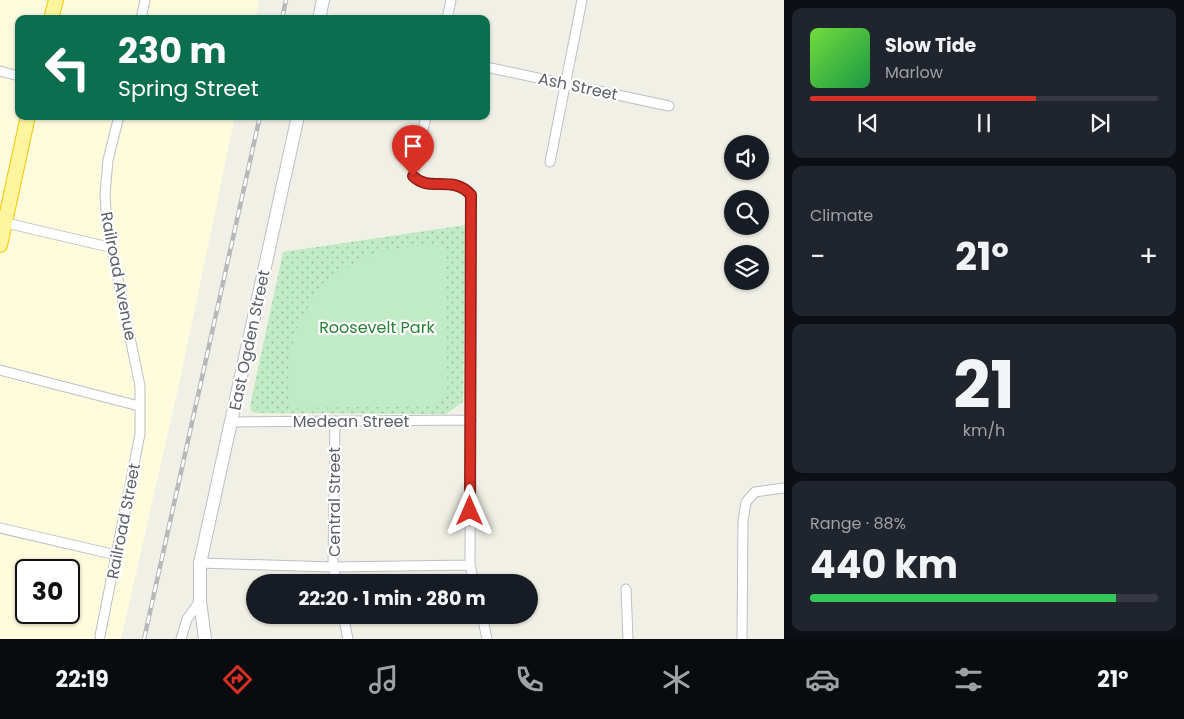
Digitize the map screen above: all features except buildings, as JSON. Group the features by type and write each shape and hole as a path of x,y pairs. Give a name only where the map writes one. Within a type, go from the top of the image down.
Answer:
{"highway":[{"path":"52,15 56,0"},
{"path":"0,245 3,222 27,120"}],"main road":[{"path":"320,15 323,0"},
{"name":"East Ogden Street","path":"205,639 200,601 200,563 297,120"}],"street":[{"path":"142,15 145,0"},
{"path":"448,15 451,0"},
{"path":"550,162 582,0"},
{"name":"Ash Street","path":"490,68 669,106"},
{"path":"0,71 15,75"},
{"name":"Railroad Avenue","path":"119,120 108,160 105,194 107,226 140,386 139,406"},
{"path":"425,120 413,176 424,183 459,185 471,195 470,565 472,574"},
{"path":"3,222 113,248"},
{"path":"0,370 139,406"},
{"name":"Railroad Street","path":"100,636 140,434 139,406"},
{"name":"Medean Street","path":"231,422 471,420"},
{"name":"Central Street","path":"334,574 335,421"},
{"path":"742,639 743,521 746,502 755,492 784,488"},
{"path":"0,528 116,555"},
{"path":"200,563 333,567 470,565"},
{"path":"626,589 628,639"},
{"path":"180,639 187,619 200,601"},
{"path":"345,624 348,639"},
{"path":"484,624 487,639"}],"shaded area":[{"path":"0,0 259,0 256,15 15,15 15,120 234,120 180,380 121,639 0,639"}],"green space":[{"name":"Roosevelt Park","path":"466,225 463,402 446,414 256,413 251,411 250,406 283,252"},
{"name":"Roosevelt Park","path":"406,247 446,247 447,394 435,406 289,408 289,365 296,332 305,313 329,282 344,269 380,252"}],"railway":[{"path":"283,15 286,0"},
{"path":"144,639 259,120"}],"route":[{"path":"413,176 417,181 424,183 459,185 465,188 471,195 469,301 470,511"}]}
